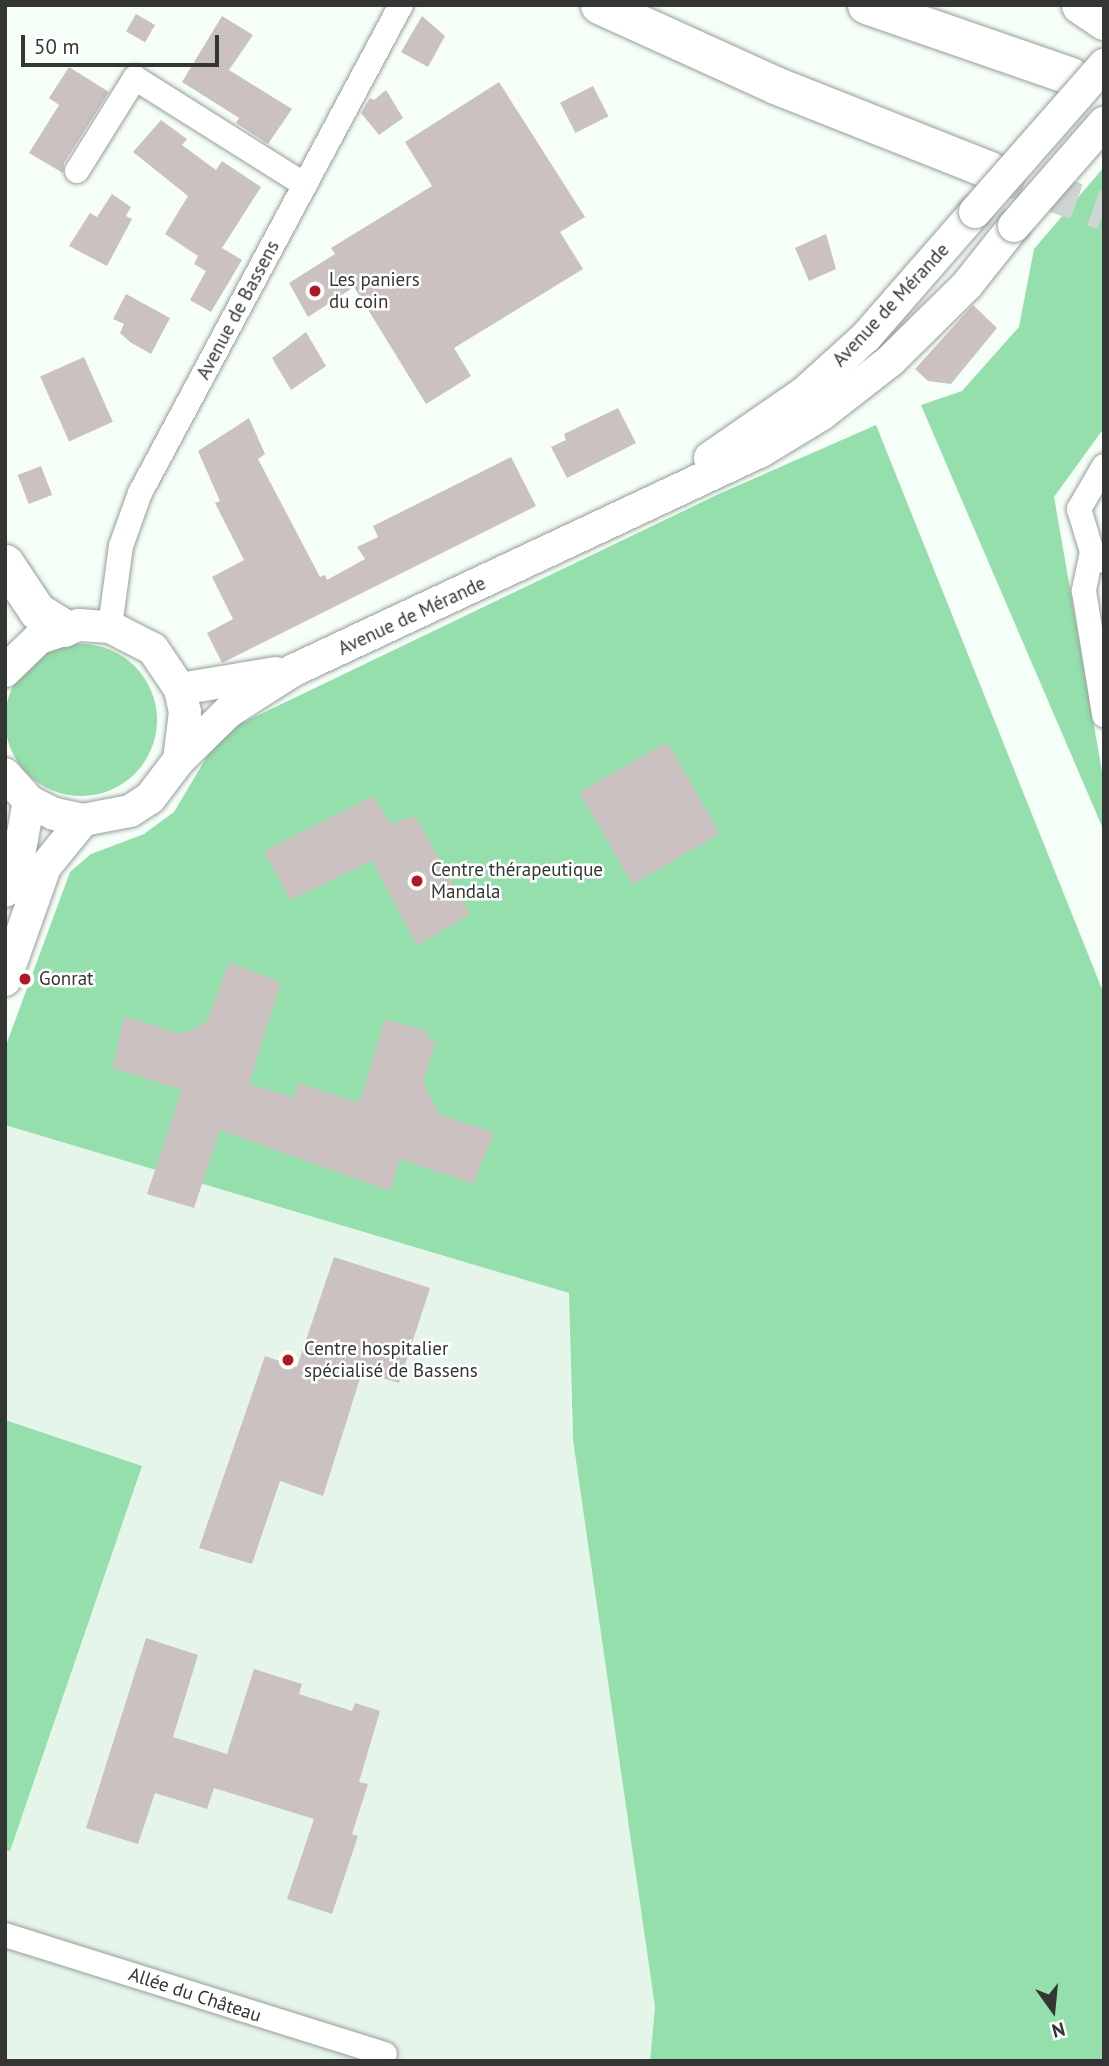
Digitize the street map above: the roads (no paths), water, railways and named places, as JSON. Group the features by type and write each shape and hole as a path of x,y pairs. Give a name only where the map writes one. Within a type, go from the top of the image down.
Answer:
{"highway":[{"path":"599,5 886,130 990,170"},
{"path":"866,5 936,31 1087,71"},
{"path":"1080,5 1104,21"},
{"path":"5,563 37,611 64,628"}],"main road":[{"name":"Avenue de Mérande","path":"643,505 804,393 866,337 975,212 1087,71"},
{"name":"Avenue de Mérande","path":"83,820 107,819 150,798 179,760 228,712 294,670 761,451 822,414 891,360 958,295 1104,123"},
{"path":"5,671 39,638 64,628 110,627 153,649 180,688 185,736 179,760"},
{"name":"Avenue de Mérande","path":"180,688 294,670"},
{"path":"5,774 29,801 54,814 83,820 46,867 5,980"},
{"path":"5,891 19,855 29,801"}],"street":[{"name":"Avenue de Bassens","path":"110,627 121,546 140,493 401,5"},
{"path":"77,171 135,78 305,185"},
{"path":"1104,466 1079,509 1098,556 1084,591 1104,715"},
{"name":"Allée du Château","path":"5,1934 385,2054"}],"tunnel":[{"path":"990,170 1104,211"}],"place":[{"name":"Les paniers du coin","path":"315,291"},
{"name":"Centre thérapeutique Mandala","path":"417,881"},
{"name":"Gonrat","path":"25,979"},
{"name":"Centre hospitalier spécialisé de Bassens","path":"288,1360"}]}
